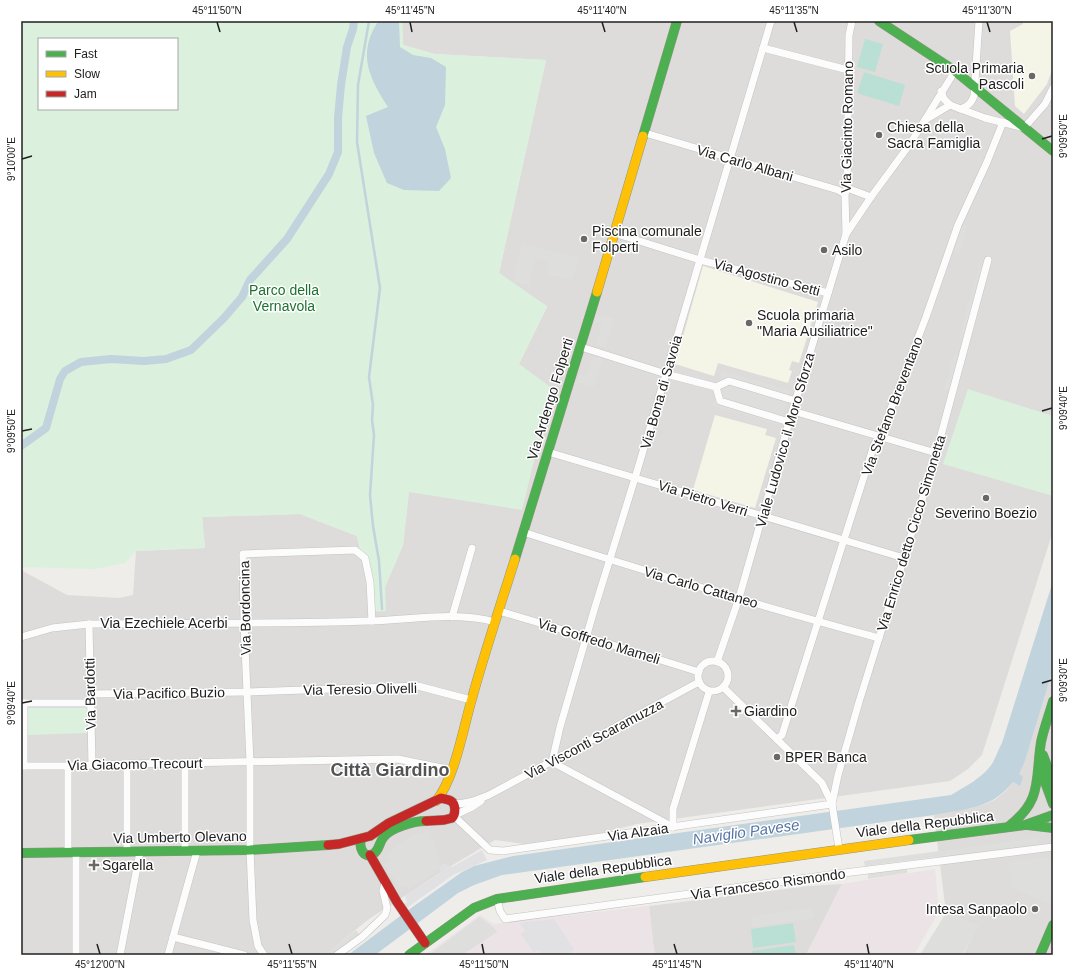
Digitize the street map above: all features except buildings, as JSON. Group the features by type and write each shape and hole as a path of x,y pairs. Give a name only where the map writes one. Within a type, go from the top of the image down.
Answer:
{"street":[{"name":"Via Ardengo Folperti","path":"436,801 443,793 452,770 471,700 581,347 677,21"},
{"name":"Via Bona di Savoia","path":"552,762 560,727 771,21"},
{"name":"Via Giacinto Romano","path":"846,234 848,70 849,35 852,21"},
{"path":"879,21 955,71 1053,151"},
{"path":"960,109 969,106 972,103 976,88 978,21"},
{"path":"763,48 848,70"},
{"name":"Viale Ludovico il Moro Sforza","path":"717,662 739,598 846,234 910,144 941,91 955,71"},
{"path":"1024,128 1044,104 1053,88"},
{"path":"941,91 944,99 950,105 986,118 1024,128"},
{"name":"Viale Ludovico il Moro Sforza","path":"923,121 950,105"},
{"name":"Via Stefano Breventano","path":"777,739 782,735 874,445 880,437 926,317 958,226 987,162 1003,122"},
{"name":"Via Carlo Albani","path":"645,133 838,190 871,197"},
{"name":"Via Agostino Setti","path":"614,233 700,260 828,294"},
{"name":"Via Enrico detto Cicco Simonetta","path":"833,807 840,768 936,453 988,260"},
{"path":"581,347 716,388 729,381 796,401"},
{"path":"716,388 720,401 790,422"},
{"path":"793,411 936,453"},
{"name":"Via Pietro Verri","path":"548,452 904,558"},
{"name":"Via Carlo Cattaneo","path":"523,532 610,560 817,622 879,638"},
{"path":"452,617 472,548"},
{"name":"Via Bordoncina","path":"264,955 258,946 253,920 250,850 250,762 244,623 243,554 355,550 365,558 370,582 372,621"},
{"name":"Via Goffredo Mameli","path":"499,611 699,672"},
{"name":"Via Ezechiele Acerbi","path":"21,637 52,628 89,624 372,621 452,617 496,622"},
{"name":"Via Bardotti","path":"89,624 92,765"},
{"path":"717,662 723,666 727,675 727,680 720,689 709,692 699,682 699,672 703,665 717,662"},
{"name":"Via Visconti Scaramuzza","path":"452,802 463,804 489,795 699,682"},
{"name":"Via Teresio Olivelli","path":"247,692 418,686 471,700"},
{"path":"723,687 822,783 833,807 839,849"},
{"name":"Via Pacifico Buzio","path":"90,694 247,692"},
{"path":"552,762 673,827 673,809 709,692"},
{"path":"1008,827 1028,809 1035,795 1040,767 1041,745 1053,701"},
{"path":"22,766 22,703 90,703"},
{"path":"1041,745 1045,763 1053,782"},
{"name":"Via Giacomo Trecourt","path":"22,766 398,759 452,770"},
{"path":"185,851 186,763"},
{"path":"127,764 127,852"},
{"path":"68,766 76,955"},
{"path":"1040,767 1053,804"},
{"path":"370,855 376,852 384,836 403,826 423,821 449,820 455,815 447,784"},
{"name":"Via Visconti Scaramuzza","path":"455,815 472,807 489,795"},
{"path":"436,801 441,798 452,802"},
{"name":"Via Umberto Olevano","path":"21,853 250,850 360,844 389,823 436,801"},
{"name":"Via Alzaia","path":"455,815 490,850 503,851 673,827 833,807"},
{"path":"1025,825 1053,815"},
{"path":"1025,825 1053,828"},
{"name":"Viale della Repubblica","path":"409,955 474,908 497,899 839,849 1025,825"},
{"path":"360,844 365,854 370,855 385,882 425,943"},
{"name":"Via Francesco Rismondo","path":"497,899 500,911 505,920 844,873 1053,847"},
{"path":"168,955 197,851"},
{"path":"120,955 140,852"},
{"path":"337,955 362,937 385,915 388,908 383,891 385,882"},
{"path":"1040,955 1053,925"},
{"path":"173,937 244,955"}],"shaded area":[{"path":"402,21 1053,21 1053,531 982,755 968,769 950,781 637,824 598,834 531,845 495,840 451,866 369,919 324,955 21,955 21,570 67,595 119,598 133,595 136,551 205,548 202,517 300,514 357,536 366,576 385,611 385,587 403,545 409,491 519,364 547,307 499,273 546,60 435,54 403,45"},
{"name":"Scuola Primaria Pascoli","path":"1023,21 1053,21 1053,67 1047,84 1024,114 1015,106 1010,31 1023,24"},
{"path":"963,225 968,226 960,254 954,252"},
{"path":"522,244 578,258 573,280 547,274 550,262 536,258 529,285 513,281"},
{"path":"979,265 984,267 965,340 959,339"},
{"name":"Scuola primaria \"Maria Ausiliatrice\"","path":"703,266 818,302 799,363 792,361 789,370 792,371 788,383 718,363 714,376 675,364"},
{"path":"597,314 614,319 605,347 596,344 602,324 594,322"},
{"path":"954,354 959,356 949,390 944,389"},
{"path":"593,357 603,359 594,387 577,382 580,374 587,376"},
{"path":"722,371 790,390 780,425 713,406"},
{"path":"715,415 767,429 765,435 776,438 755,508 693,490"},
{"path":"1053,669 1053,955 963,955 978,926 946,913 934,815 986,804 996,799 1006,791 1013,782 1020,786 1018,774 1025,761"},
{"path":"430,831 440,861 439,869 409,890 406,885 400,889 384,864 389,861 385,856 413,834"},
{"path":"1038,838 1039,844 865,866 864,861"},
{"path":"482,850 487,860 453,875 401,912 398,908 407,902 405,896 441,873 439,869 443,863 452,867"},
{"path":"1048,857 1053,859 1053,894 1049,904 1010,887 1011,877 1008,862"},
{"path":"907,868 907,873 868,879 868,873"},
{"path":"935,869 939,911 914,955 806,955 842,884"},
{"path":"842,884 806,955 656,955 654,950 649,906 810,886"},
{"path":"649,906 656,955 425,955 480,915 494,924"},
{"path":"812,908 814,918 752,927 751,916"},
{"path":"946,913 979,926 962,955 920,955"},
{"path":"479,917 492,926 497,932 462,955 429,955"},
{"path":"554,919 574,950 567,955 543,955 539,950 534,953 521,934 526,931 520,923"},
{"path":"356,930 360,935 334,955 323,955"}],"green space":[{"name":"Parco della Vernavola","path":"21,21 402,21 403,45 434,54 546,60 499,273 547,306 519,364 552,388 522,510 409,492 403,545 385,587 386,611 370,612 366,576 357,536 300,514 202,517 205,548 136,551 125,563 95,569 21,567"},
{"path":"865,39 883,44 875,72 857,67"},
{"path":"864,72 905,85 899,106 857,93"},
{"path":"968,389 1053,416 1053,496 943,464"},
{"path":"27,708 87,708 87,733 28,735"},
{"path":"793,923 796,942 753,948 751,929"},
{"path":"794,945 796,955 752,955 752,951"}],"water":[{"path":"399,21 400,47 413,55 431,58 446,67 445,105 436,127 445,149 451,178 439,191 404,190 387,183 374,153 366,116 388,107 371,77 367,56 368,46 371,35 377,23"},
{"name":"Naviglio Pavese","path":"1053,581 1053,669 1025,761 1019,774 1023,777 1020,786 1013,782 1005,791 987,803 967,809 934,815 502,875 474,885 458,893 375,955 348,955 462,872 474,866 513,856 951,795 979,778 995,759 1002,743"}],"waterway":[{"path":"21,446 46,428 60,379 65,371 81,362 111,359 144,361 166,359 191,350 224,318 242,297 250,280 287,239 329,174 338,152 338,118 341,85 347,47 354,21"},
{"path":"369,21 358,85 357,142 380,288 369,377 373,405 372,420 374,435 370,495 373,526 379,561 382,609"}],"traffic: fast":[{"path":"643,136 677,21"},
{"path":"879,21 955,71 1053,151"},
{"path":"515,559 597,292"},
{"path":"1008,827 1027,808 1032,799 1037,779 1041,742 1053,701"},
{"path":"1043,755 1053,782"},
{"path":"1041,771 1053,804"},
{"path":"909,840 1025,825 1053,815"},
{"path":"361,839 362,851 364,854 370,855 377,851 386,834 396,828 415,822 426,821"},
{"path":"1027,825 1053,828"},
{"path":"21,853 250,850 328,845"},
{"path":"409,955 474,908 497,899 645,877"},
{"path":"1040,955 1053,925"}],"traffic: slow":[{"path":"597,292 643,136"},
{"path":"436,801 448,781 453,768 481,666 515,559"},
{"path":"645,877 909,840"}],"traffic: jam":[{"path":"328,845 339,844 370,836 389,823 441,798 453,802 455,809 452,818 426,821"},
{"path":"370,855 397,902 425,943"}],"place":[{"name":"Scuola Primaria Pascoli","path":"1032,76"},
{"name":"Chiesa della Sacra Famiglia","path":"879,135"},
{"name":"Piscina comunale Folperti","path":"584,239"},
{"name":"Asilo","path":"824,250"},
{"name":"Scuola primaria \"Maria Ausiliatrice\"","path":"749,323"},
{"name":"Severino Boezio","path":"986,498"},
{"name":"Giardino","path":"736,711"},
{"name":"BPER Banca","path":"777,757"},
{"name":"Sgarella","path":"94,865"},
{"name":"Intesa Sanpaolo","path":"1035,909"}],"district":[{"name":"Città Giardino","path":"390,770"}]}
